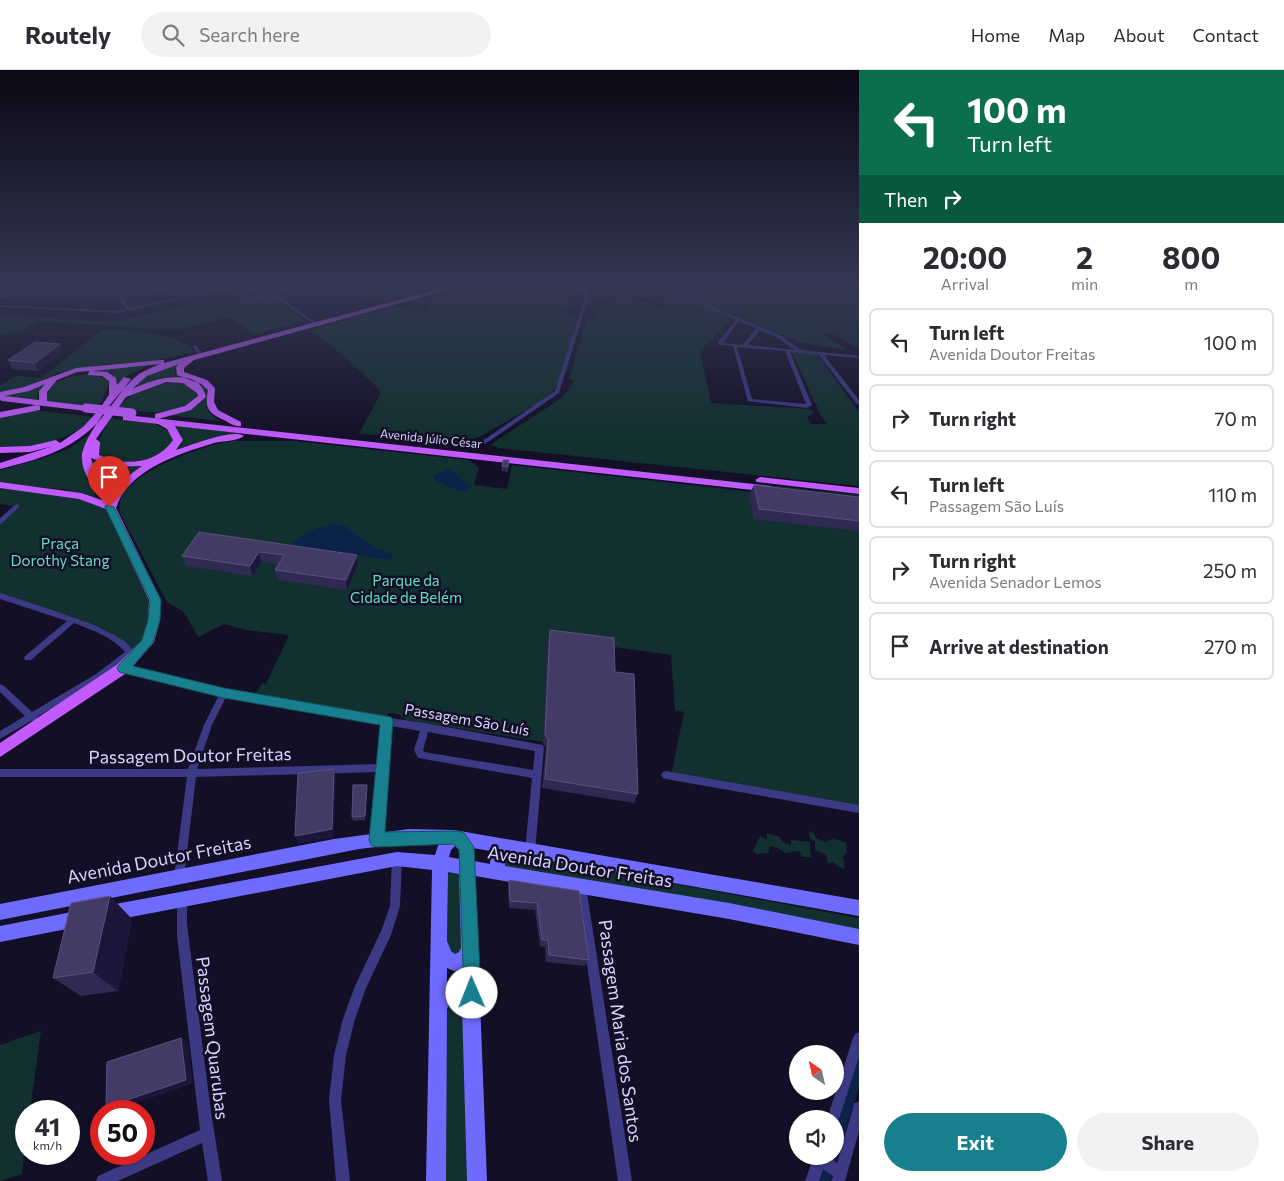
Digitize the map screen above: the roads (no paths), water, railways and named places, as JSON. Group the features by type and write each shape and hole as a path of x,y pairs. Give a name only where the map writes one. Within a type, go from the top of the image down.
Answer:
{"main road":[{"path":"0,751 36,721 123,668 148,642 154,620 155,600 110,508 90,472 86,458 91,440 118,397 122,384 138,372 171,360 260,336"},
{"path":"0,466 47,454 73,441 144,374 197,352 261,336"},
{"path":"197,352 182,365 179,369 180,373 208,384 212,390 210,402 214,412 238,424"},
{"path":"0,394 26,389 76,370 171,360"},
{"path":"0,415 40,405 43,391 51,383 66,376 81,373 100,373 110,377 115,384 118,397"},
{"path":"118,397 144,386 164,381 192,383 202,392 202,397 194,405 159,419"},
{"name":"Avenida Júlio César","path":"0,398 40,405 306,438 859,499"},
{"name":"Avenida Júlio César","path":"0,404 40,405"},
{"path":"102,424 95,441 94,456 106,463 122,466 145,463 172,450 178,437 171,427 159,419"},
{"name":"Avenida Júlio César","path":"159,419 238,424 859,491"},
{"path":"0,450 14,451 40,447 66,440 86,430"},
{"path":"110,508 115,495 134,476 204,443 233,436 306,438"},
{"path":"0,485 81,496 110,508"},
{"path":"436,1181 438,1009 441,944 440,863 446,846 457,837 466,847 471,945 477,1181"},
{"name":"Avenida Doutor Freitas","path":"0,912 377,840 457,837 859,908"},
{"path":"497,845 498,873"},
{"name":"Avenida Doutor Freitas","path":"0,934 397,859 440,863 722,910 859,937"},
{"path":"441,944 446,957 454,963 465,958 471,945"},
{"path":"438,1009 445,994 456,987 461,988 466,994 473,1009"}],"street":[{"path":"464,448 475,447 489,439 556,392 574,336"},
{"path":"725,336 720,342 735,347 859,357"},
{"path":"744,347 753,336"},
{"path":"778,336 801,352"},
{"path":"735,347 750,400 754,402 804,406 809,404 787,351"},
{"path":"820,353 859,403"},
{"path":"0,522 16,506"},
{"path":"0,596 100,629 126,646 130,652 36,721 0,735"},
{"path":"28,658 73,620"},
{"name":"Passagem São Luís","path":"123,668 224,693 540,748 538,775"},
{"path":"0,687 36,721"},
{"path":"179,877 192,773 208,725 224,693"},
{"path":"377,840 386,720"},
{"path":"425,727 418,750 421,755 538,775 530,851"},
{"name":"Passagem Doutor Freitas","path":"0,773 192,773 381,768"},
{"path":"666,775 859,809"},
{"path":"342,1181 335,1100 340,1055 358,994 387,931 395,906 397,859"},
{"name":"Passagem Maria dos Santos","path":"581,887 624,1181"},
{"name":"Passagem Quarubas","path":"182,899 182,941 190,992 206,1134 215,1181"},
{"path":"836,1110 859,1038"},
{"path":"838,1177 859,1108"},
{"path":"103,1181 206,1134"},
{"path":"812,1181 818,1165"},
{"path":"828,1165 838,1177"}],"water":[{"path":"447,468 471,486 463,492 434,479 434,476"},
{"path":"335,524 345,526 375,548 393,554 391,560 287,546 315,529"},
{"path":"859,1048 859,1086 844,1135 844,1110 840,1110"},
{"path":"824,1165 835,1165 830,1181 819,1181"}],"park label":[{"name":"Praça Dorothy Stang","path":"60,552"},
{"name":"Parque da Cidade de Belém","path":"406,590"}]}
